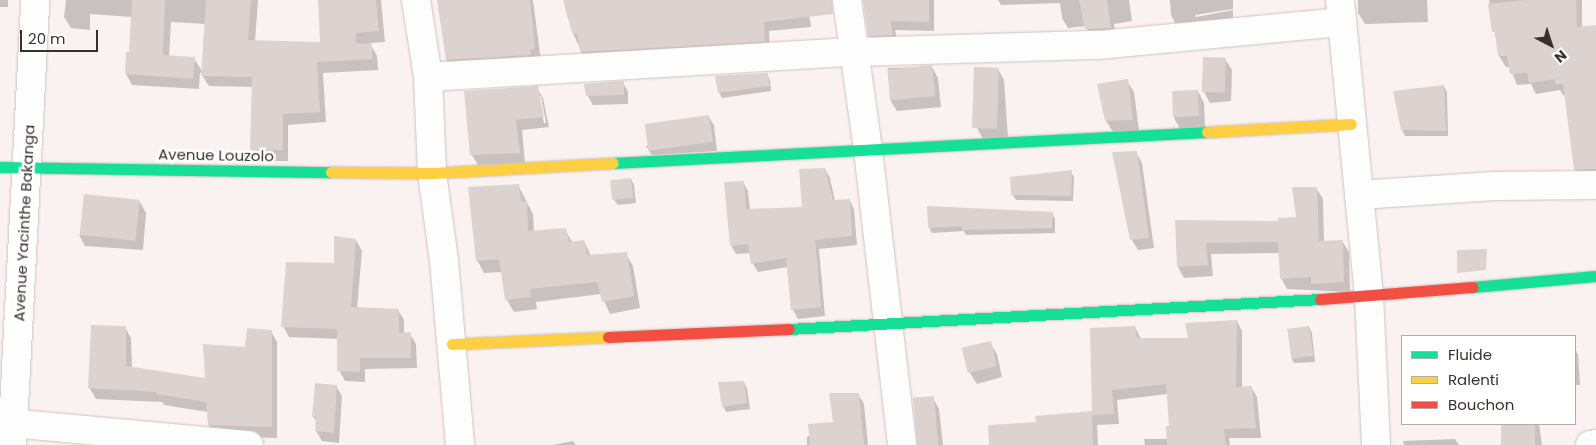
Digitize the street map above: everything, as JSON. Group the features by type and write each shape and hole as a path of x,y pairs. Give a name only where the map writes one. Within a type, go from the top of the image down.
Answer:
{"street":[{"name":"Avenue Yacinthe Bakanga","path":"8,430 13,167 35,0"},
{"path":"416,0 428,77 432,173 444,261 460,445"},
{"path":"847,0 868,150 902,445"},
{"path":"428,77 855,52 1098,45 1341,11 1369,296 1376,445"},
{"name":"Avenue Louzolo","path":"13,167 432,173 1351,124"},
{"path":"1358,195 1495,186 1596,185"},
{"path":"452,344 887,325 1369,296 1596,276"},
{"path":"8,430 249,445"},
{"path":"1590,445 1596,444"}],"building":[{"path":"132,0 165,0 163,55 195,57 193,79 125,74 126,52 129,52"},
{"path":"206,0 251,0 248,40 320,42 318,0 376,0 379,31 356,33 356,43 372,44 372,59 317,62 320,112 283,114 283,150 250,150 252,77 201,76"},
{"path":"437,0 530,0 535,49 530,49 531,55 446,60"},
{"path":"563,0 832,0 833,14 764,22 765,42 580,52 577,33 572,33"},
{"path":"863,0 929,0 929,22 891,21 893,35 868,36"},
{"path":"1079,0 1107,0 1111,28 1085,29"},
{"path":"1527,0 1576,0 1577,27 1596,25 1596,169 1574,170 1563,84 1555,84 1555,79 1529,83 1527,73 1510,74 1507,56 1498,56 1495,32 1492,32 1488,4"},
{"path":"1203,57 1226,58 1225,93 1202,92"},
{"path":"932,65 935,96 890,101 887,70"},
{"path":"974,67 999,68 997,129 972,128"},
{"path":"768,73 769,86 718,93 715,76"},
{"path":"1128,79 1133,120 1105,121 1097,84"},
{"path":"624,81 624,95 586,96 584,84"},
{"path":"1444,85 1446,131 1401,130 1393,91"},
{"path":"538,86 544,117 516,120 520,153 470,155 464,91"},
{"path":"1198,90 1199,116 1173,117 1172,91"},
{"path":"709,115 713,142 648,151 645,124"},
{"path":"1137,151 1149,238 1130,240 1112,152"},
{"path":"825,168 833,200 850,199 852,236 815,240 821,307 791,310 786,258 751,264 748,244 730,246 724,182 744,181 746,209 802,207 799,169"},
{"path":"1072,170 1071,196 1011,195 1010,177"},
{"path":"631,178 633,198 612,200 610,180"},
{"path":"519,184 521,201 527,201 528,231 566,228 569,242 584,240 587,255 627,252 634,296 602,302 597,282 530,289 531,297 505,300 499,259 476,261 468,187"},
{"path":"1292,187 1317,187 1319,241 1343,240 1344,282 1311,284 1311,277 1280,279 1278,242 1206,243 1208,265 1177,267 1175,220 1278,221 1278,218 1296,217"},
{"path":"84,194 140,200 135,241 80,235"},
{"path":"927,206 1053,212 1052,228 962,230 962,226 928,228"},
{"path":"334,236 356,239 351,307 399,309 399,333 411,332 411,358 360,358 360,372 337,371 337,329 281,327 286,262 334,263"},
{"path":"1487,249 1486,270 1457,273 1457,250"},
{"path":"1237,320 1236,387 1252,386 1256,428 1224,429 1226,445 1167,445 1166,426 1169,426 1166,384 1112,390 1114,414 1092,415 1093,445 989,445 988,425 1036,422 1035,416 1092,411 1090,328 1135,326 1137,338 1188,338 1185,323"},
{"path":"91,325 126,326 126,366 205,378 203,344 245,347 247,328 272,330 272,427 208,425 206,402 156,394 157,392 88,388"},
{"path":"1309,326 1313,356 1291,359 1287,329"},
{"path":"991,341 997,366 968,373 962,348"},
{"path":"744,381 747,403 722,407 718,382"},
{"path":"315,383 337,385 334,433 315,431 316,417 312,417"},
{"path":"829,393 859,393 864,445 810,445 808,424 833,422"},
{"path":"934,396 938,445 917,445 913,398"},
{"path":"1501,425 1535,425 1535,445 1501,445"}],"traffic: fast":[{"path":"613,163 1207,132"},
{"path":"0,167 331,172"},
{"path":"1473,287 1596,276"},
{"path":"789,329 1320,299"}],"traffic: slow":[{"path":"1207,132 1351,124"},
{"path":"331,172 432,173 613,163"},
{"path":"452,344 608,337"}],"traffic: jam":[{"path":"1320,299 1473,287"},
{"path":"608,337 789,329"}]}
